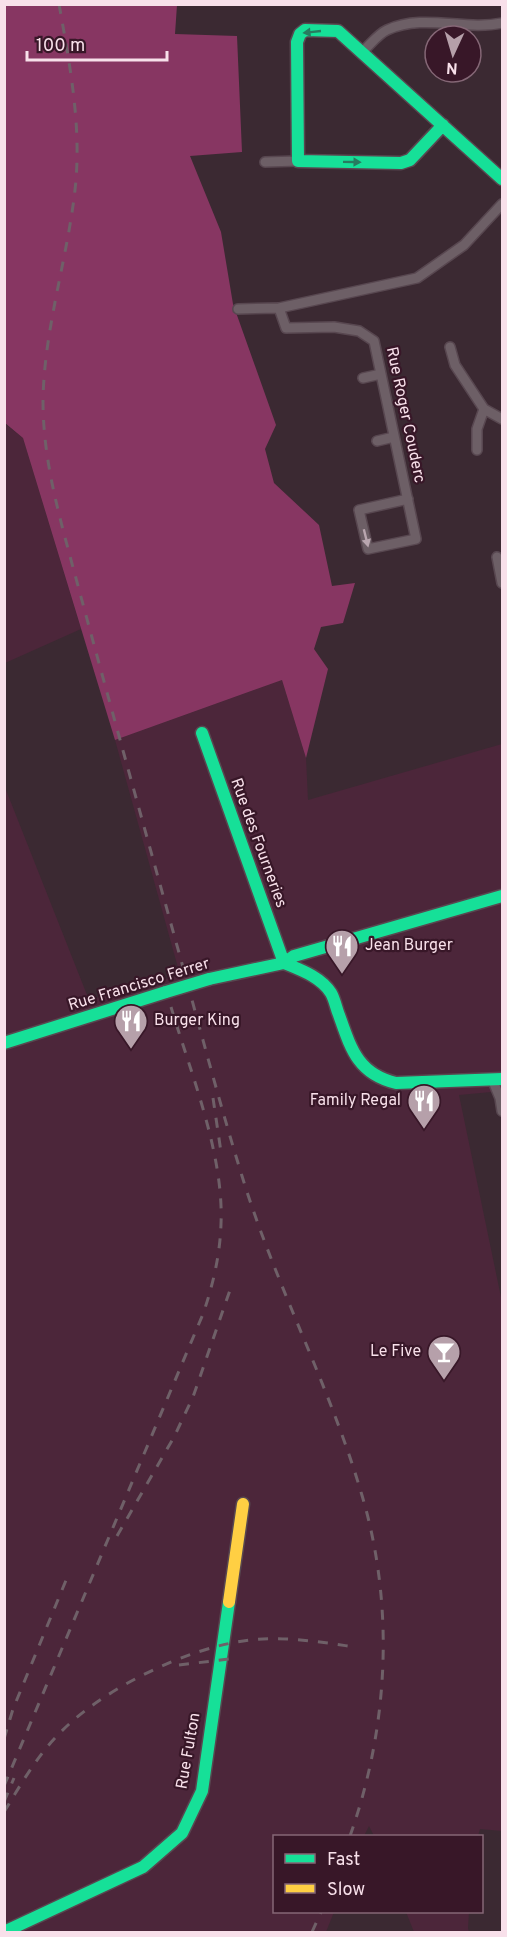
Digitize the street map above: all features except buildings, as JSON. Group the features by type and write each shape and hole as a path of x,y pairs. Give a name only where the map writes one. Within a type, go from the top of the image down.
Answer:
{"street":[{"path":"362,52 384,31 406,25 435,22 476,26 502,23"},
{"path":"298,161 297,42 300,34 305,30 338,31 502,179"},
{"path":"265,162 401,163 410,160 443,125"},
{"path":"238,309 279,308 417,278 464,245 502,204"},
{"name":"Rue Roger Couderc","path":"279,308 286,328 334,327 359,331 374,341 408,499 416,539 368,549 359,510 408,499"},
{"path":"450,346 455,365 484,409 502,419"},
{"path":"363,378 381,374"},
{"path":"477,450 477,429 484,409"},
{"path":"377,441 394,437"},
{"path":"497,557 502,583"},
{"name":"Rue des Fourneries","path":"202,733 284,963"},
{"name":"Rue Francisco Ferrer","path":"4,1043 208,979 284,963 294,956 502,896"},
{"path":"284,963 311,975 330,991 352,1052 364,1069 380,1079 396,1083 497,1079 502,1111"},
{"name":"Rue Fulton","path":"4,1932 143,1867 182,1833 202,1791 243,1504"}],"shaded area":[{"path":"4,5 177,5 175,34 237,36 242,152 190,156 221,232 233,304 276,425 265,449 274,483 319,525 332,586 355,583 343,623 321,627 314,649 328,669 306,758 282,680 115,740 23,438 5,423"},
{"path":"4,423 23,438 81,629 5,663"},
{"path":"282,680 306,758 308,800 502,744 502,1091 459,1095 502,1302 502,1831 480,1829 478,1835 374,1835 369,1826 364,1835 273,1835 273,1913 334,1913 326,1932 5,1932 4,785 89,1000 180,975 115,740"},
{"path":"406,1913 469,1913 469,1932 414,1932"}],"railway":[{"path":"59,4 74,97 77,166 71,216 51,321 44,374 44,423 49,466 87,620 234,1149 270,1256 334,1412 361,1492 372,1534 383,1621 380,1708 373,1752 350,1835"},
{"path":"4,1786 203,1314 215,1270 221,1224 221,1197 217,1170 205,1114 171,1007"},
{"path":"213,1098 221,1152"},
{"path":"117,1536 174,1437 193,1397 230,1290"},
{"path":"4,1739 13,1709 69,1573"},
{"path":"4,1812 48,1745 74,1720 120,1688 173,1661 226,1644 250,1640 289,1639 355,1647"},
{"path":"179,1665 229,1659"},
{"path":"4,1802 14,1778"},
{"path":"312,1932 321,1913"}],"traffic: fast":[{"path":"443,125 410,160 401,163 298,161 297,42 300,34 305,30 338,31 502,179"},
{"path":"202,733 284,963"},
{"path":"209,979 284,963 294,956 502,896"},
{"path":"284,963 310,975 327,987 352,1049 364,1066 383,1079 396,1083 502,1079"},
{"path":"166,992 209,979"},
{"path":"4,1043 166,992"},
{"path":"4,1932 143,1867 182,1833 202,1791 229,1602"}],"traffic: slow":[{"path":"229,1602 243,1504"}],"place":[{"name":"Jean Burger","path":"342,975"},
{"name":"Burger King","path":"131,1050"},
{"name":"Family Regal","path":"424,1130"},
{"name":"Le Five","path":"444,1381"}]}
